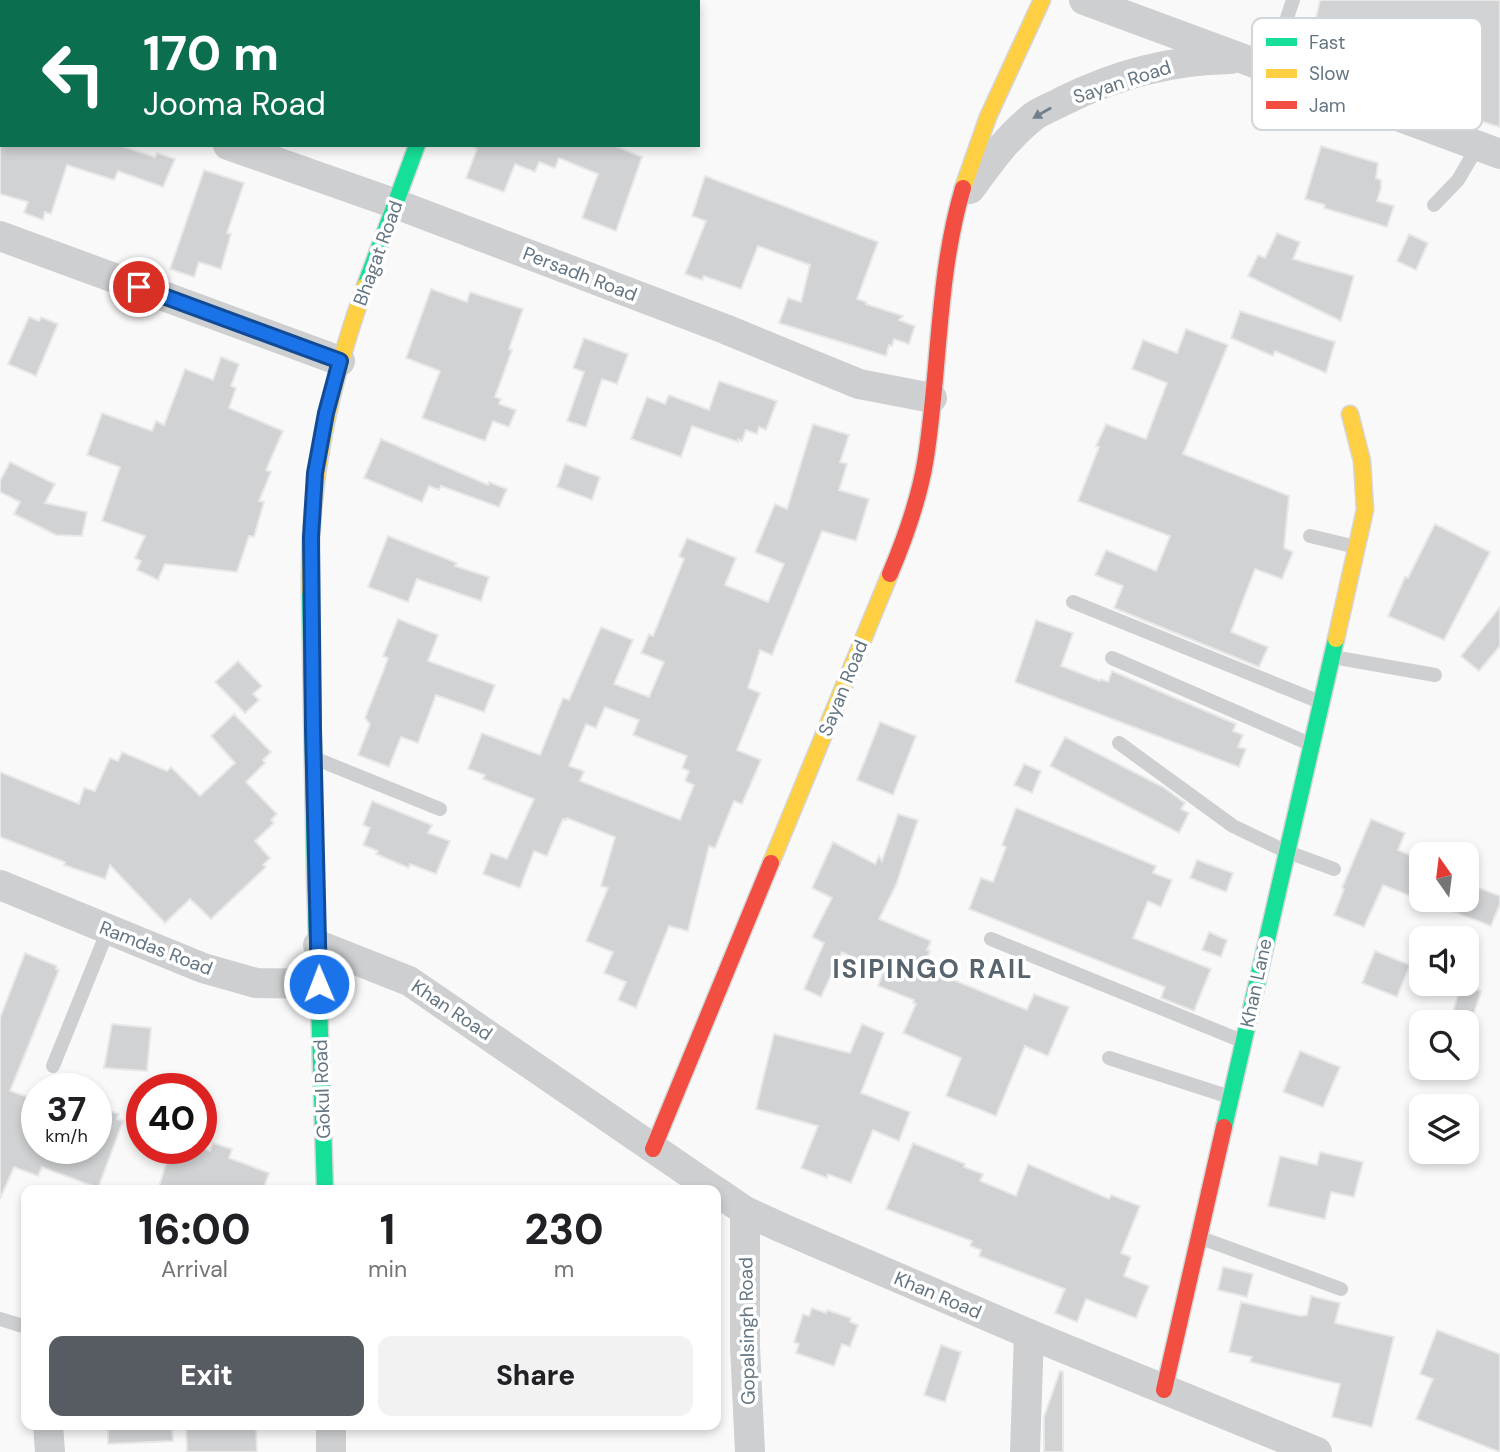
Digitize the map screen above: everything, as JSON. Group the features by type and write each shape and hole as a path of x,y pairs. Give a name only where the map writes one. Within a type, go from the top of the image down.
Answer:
{"street":[{"name":"Sayan Road","path":"653,1149 896,560 916,505 926,457 949,240 957,206 976,144 1042,0"},
{"path":"1084,0 1252,60"},
{"name":"Sayan Road","path":"957,206 1000,148 1035,115 1076,95 1151,68 1196,60 1252,63"},
{"path":"1436,130 1489,150"},
{"name":"Persadh Road","path":"234,147 396,204 713,324 859,384 932,398"},
{"name":"Bhagat Road","path":"340,361 416,147"},
{"path":"0,236 340,361"},
{"name":"Gokul Road","path":"325,1185 313,758 311,537 314,486 326,413 340,361"},
{"name":"Khan Lane","path":"1164,1390 1365,510 1367,480 1362,452 1350,414"},
{"name":"Ramdas Road","path":"0,885 203,968 256,983 319,984"},
{"name":"Khan Road","path":"318,945 410,981 706,1185"},
{"name":"Khan Road","path":"721,1195 745,1211 1164,1390"},
{"name":"Gopalsingh Road","path":"745,1211 745,1347 750,1452"},
{"path":"1025,1452 1029,1334"},
{"path":"1164,1390 1317,1452"},
{"path":"48,1430 50,1452"},
{"path":"331,1430 331,1452"}],"lane":[{"path":"1283,18 1293,0"},
{"path":"1434,205 1489,150"},
{"path":"1310,536 1357,547"},
{"path":"1073,602 1321,703"},
{"path":"1332,656 1436,675"},
{"path":"1112,658 1311,744"},
{"path":"1119,743 1233,826 1334,869"},
{"path":"313,758 440,809"},
{"path":"53,1066 108,930"},
{"path":"991,939 1243,1041"},
{"path":"1109,1058 1231,1098"},
{"path":"1200,1237 1341,1289"},
{"path":"0,1319 21,1325"}],"building":[{"path":"1320,0 1500,0 1500,127 1482,122 1482,18 1316,18"},
{"path":"1321,146 1378,163 1376,178 1381,180 1381,188 1377,201 1394,206 1387,227 1324,208 1325,205 1305,199"},
{"path":"0,147 124,147 155,157 157,153 175,159 163,187 118,171 114,180 67,165 51,214 45,212 43,220 24,213 28,202 0,194"},
{"path":"474,147 618,147 642,157 616,231 582,218 598,174 559,158 555,168 539,162 535,172 515,164 504,192 466,178 477,149"},
{"path":"204,170 244,183 227,233 231,234 221,269 199,262 194,277 170,269"},
{"path":"705,176 878,242 857,299 903,316 899,320 915,326 909,344 894,339 886,356 779,323 788,298 801,302 810,265 758,246 741,289 704,276 702,280 685,274 706,221 692,216"},
{"path":"1277,233 1300,242 1293,259 1354,276 1341,321 1248,276 1258,255 1265,258"},
{"path":"1409,234 1428,243 1416,270 1397,261"},
{"path":"431,289 467,302 470,292 523,309 495,397 501,399 499,404 516,410 509,427 493,421 485,441 422,418 440,371 406,358"},
{"path":"1240,311 1335,342 1326,373 1275,351 1273,356 1231,338"},
{"path":"29,317 39,321 41,317 58,324 36,376 8,364"},
{"path":"1186,329 1228,345 1183,454 1289,496 1284,548 1293,552 1282,579 1255,569 1231,632 1268,647 1259,667 1114,608 1123,586 1095,575 1106,550 1156,571 1170,536 1078,501 1106,424 1146,439 1167,383 1132,369 1143,340 1177,353"},
{"path":"584,338 628,354 617,384 602,379 586,427 567,421 584,372 573,368"},
{"path":"221,357 239,364 231,386 236,388 229,408 283,431 266,470 271,472 259,501 264,502 254,537 249,536 237,572 165,564 158,580 137,570 141,561 135,558 145,536 102,521 120,467 87,455 102,413 152,431 156,421 164,425 185,369 213,380"},
{"path":"719,381 777,401 766,430 759,427 757,434 746,430 742,441 738,439 738,442 692,426 681,457 631,439 647,397 665,404 669,395 709,410"},
{"path":"813,424 849,435 840,462 847,464 839,490 869,499 856,541 822,531 772,655 760,650 748,688 760,693 737,750 761,760 742,804 734,801 715,848 709,846 688,931 669,926 636,1008 618,1000 626,982 604,973 613,952 586,941 608,888 601,886 615,837 567,818 563,819 547,856 534,851 520,888 483,874 491,853 507,859 534,799 483,779 485,775 468,769 482,733 540,755 563,698 569,700 601,627 633,640 614,684 649,697 664,662 641,653 649,634 653,636 684,559 679,556 687,538 736,558 725,585 768,602 784,564 755,552 775,504 787,509","holes":["605,707 639,720 633,735 687,756 682,768 689,771 685,781 694,785 680,820 580,781 584,771 569,766 586,724 596,728"]},
{"path":"381,439 488,485 489,482 507,489 499,507 441,486 439,490 429,486 422,502 364,478"},
{"path":"10,462 55,484 45,503 87,512 82,536 56,535 14,514 20,502 0,492 0,481"},
{"path":"565,464 600,477 592,500 557,487"},
{"path":"1435,524 1490,552 1444,640 1388,616 1405,577 1408,578"},
{"path":"388,536 457,563 455,566 489,577 481,601 417,579 408,602 368,587"},
{"path":"1500,607 1500,646 1479,671 1461,656"},
{"path":"398,619 438,635 428,661 495,685 484,712 436,695 418,743 401,737 389,767 358,755 370,724 365,718 388,658 383,656"},
{"path":"1036,620 1073,633 1061,666 1108,682 1112,671 1236,724 1233,731 1243,735 1238,747 1246,749 1239,767 1015,682"},
{"path":"238,661 262,686 253,694 259,700 245,713 215,682"},
{"path":"234,714 271,752 263,760 265,763 246,782 277,814 271,820 274,823 255,841 270,858 263,865 266,867 211,919 190,899 165,923 110,865 105,879 64,865 65,862 0,837 0,772 79,804 84,788 95,791 110,758 118,761 122,752 167,771 171,767 200,796 235,763 211,736"},
{"path":"880,722 916,736 893,795 857,780"},
{"path":"1065,737 1163,787 1185,803 1181,809 1189,813 1179,833 1050,766"},
{"path":"1024,764 1041,771 1032,793 1014,785"},
{"path":"372,801 432,825 428,833 450,841 436,874 410,864 409,868 376,854 378,851 363,845 370,828 363,825"},
{"path":"1016,808 1156,866 1153,873 1172,880 1161,907 1148,901 1133,938 1211,969 1194,1011 1161,998 1165,987 969,909 981,878 993,882 1006,847 1002,845"},
{"path":"898,814 918,820 896,885 879,919 931,941 924,968 1027,1010 1034,994 1069,1007 1048,1056 1025,1046 996,1116 946,1096 961,1058 903,1033 916,1004 913,1003 914,1000 878,986 883,973 842,952 821,997 804,989 824,943 812,937 832,898 812,888 833,842 875,864 879,856 882,861"},
{"path":"1371,819 1405,833 1398,850 1409,855 1409,895 1383,885 1364,927 1334,915 1344,889 1342,888"},
{"path":"1197,860 1233,873 1226,892 1190,878"},
{"path":"1479,888 1500,896 1500,904 1491,926 1455,912 1479,912"},
{"path":"1209,932 1227,940 1221,957 1202,950"},
{"path":"1375,951 1409,965 1397,997 1362,983"},
{"path":"25,953 57,966 56,969 59,970 10,1091 21,1095 21,1164 107,1164 99,1185 90,1185 42,1167 38,1176 14,1167 0,1199 0,1018"},
{"path":"1481,991 1475,1010 1454,1010 1458,996 1479,996"},
{"path":"112,1024 151,1028 147,1071 104,1068"},
{"path":"862,1024 884,1033 861,1093 910,1112 899,1141 873,1130 851,1183 828,1174 827,1178 801,1168 818,1126 756,1109 774,1034 850,1053"},
{"path":"1300,1051 1340,1067 1323,1107 1283,1092"},
{"path":"112,1112 119,1114 117,1119 123,1121 112,1150"},
{"path":"913,1143 965,1164 964,1167 983,1174 980,1181 1016,1196 1028,1164 1109,1199 1111,1195 1140,1206 1121,1253 1131,1257 1124,1276 1149,1286 1136,1318 1086,1299 1077,1322 1055,1313 1065,1289 979,1256 981,1250 970,1246 972,1241 886,1209"},
{"path":"217,1144 232,1149 229,1158 269,1173 265,1185 160,1185 166,1164 217,1164"},
{"path":"1320,1152 1363,1162 1354,1197 1331,1192 1325,1219 1268,1206 1280,1156 1317,1165"},
{"path":"1223,1267 1253,1274 1247,1297 1218,1290"},
{"path":"1311,1296 1340,1303 1335,1323 1394,1337 1372,1427 1332,1417 1340,1384 1250,1362 1252,1357 1229,1352 1241,1302 1300,1316 1307,1315"},
{"path":"812,1308 851,1318 850,1322 858,1325 850,1347 842,1344 834,1366 796,1353 799,1344 794,1342 803,1314 809,1316"},
{"path":"1437,1330 1500,1354 1500,1452 1416,1419 1433,1379 1420,1374"},
{"path":"941,1345 961,1352 945,1402 924,1395"},
{"path":"1060,1371 1063,1372 1063,1452 1044,1452 1044,1417"},
{"path":"108,1430 172,1430 173,1441 108,1444"},
{"path":"186,1430 256,1430 257,1452 187,1452"}],"traffic: fast":[{"path":"365,286 416,147"},
{"path":"310,591 315,877 325,1185"},
{"path":"1224,1127 1336,639"}],"traffic: slow":[{"path":"963,188 988,117 1042,0"},
{"path":"310,591 313,512 323,436 341,362 365,286"},
{"path":"1336,639 1365,510 1362,461 1350,414"},
{"path":"771,863 890,574"}],"traffic: jam":[{"path":"890,574 912,516 923,472 931,423 948,254 963,188"},
{"path":"653,1149 771,863"},
{"path":"1164,1390 1224,1127"}],"district":[{"name":"ISIPINGO RAIL","path":"933,969"}],"route":[{"path":"139,287 340,361 326,413 315,473 311,537 319,984"}]}
